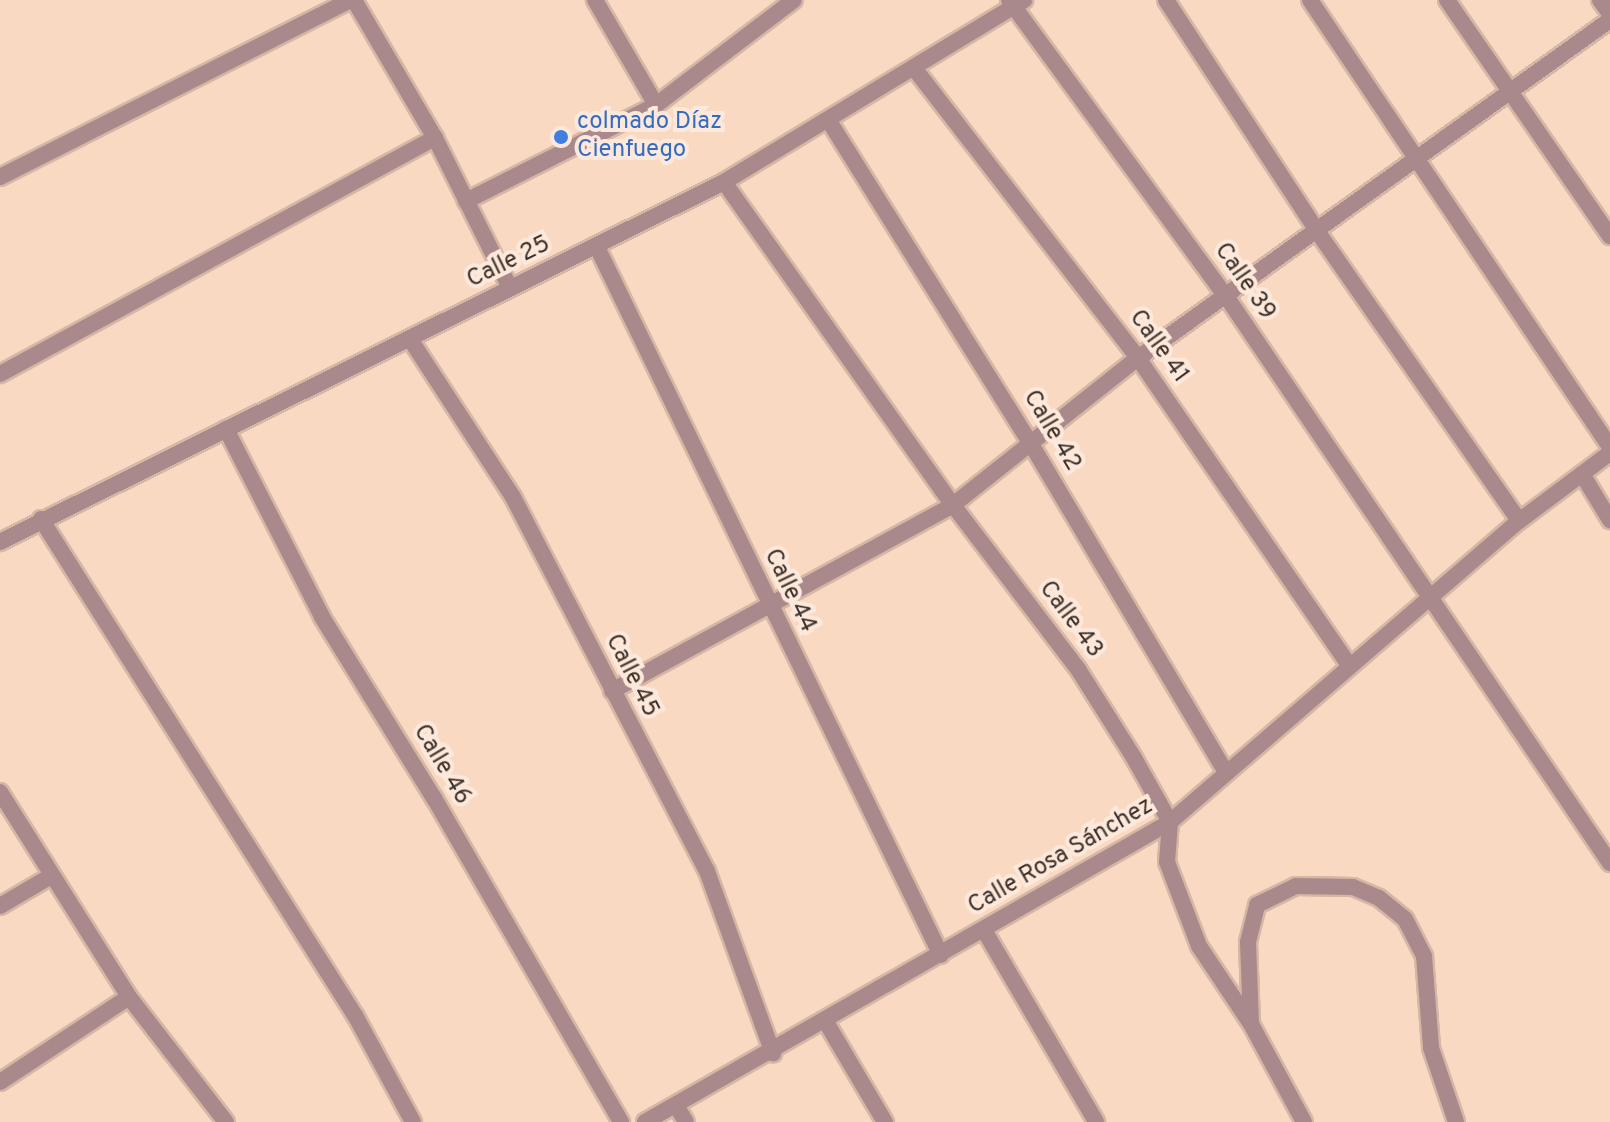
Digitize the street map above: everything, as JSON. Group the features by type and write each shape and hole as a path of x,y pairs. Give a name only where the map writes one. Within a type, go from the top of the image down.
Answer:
{"street":[{"path":"0,177 353,0 435,138 510,288"},
{"path":"595,0 656,105"},
{"path":"466,201 656,105 794,0"},
{"path":"1166,0 1317,231 1519,521"},
{"path":"1310,0 1610,447"},
{"path":"1447,0 1610,236"},
{"path":"1600,0 1610,14"},
{"name":"Calle 25","path":"0,542 724,182 829,121 1015,3"},
{"name":"Calle 39","path":"1015,3 1226,296 1610,863"},
{"path":"612,691 770,609 953,505 1138,358 1610,20"},
{"name":"Calle 41","path":"914,68 1138,358 1349,665"},
{"name":"Calle 42","path":"829,121 1031,444 1225,771"},
{"path":"0,374 435,138"},
{"name":"Calle 43","path":"724,182 953,505 1078,669 1170,822"},
{"name":"Calle 44","path":"597,247 770,609 941,955"},
{"name":"Calle 45","path":"410,339 513,497 707,871 773,1053"},
{"name":"Calle 46","path":"226,429 322,617 434,798 621,1122"},
{"name":"Calle Rosa Sánchez","path":"645,1122 681,1115 773,1053 1170,822 1225,771 1519,521 1610,453"},
{"path":"1582,474 1610,520"},
{"path":"41,519 356,1017 413,1122"},
{"path":"0,792 129,997 226,1122"},
{"path":"1170,822 1167,862 1199,946 1251,1024 1304,1122"},
{"path":"0,906 51,876"},
{"path":"1251,1024 1248,942 1257,905 1296,886 1353,887 1379,898 1405,919 1424,956 1431,1048 1456,1122"},
{"path":"984,930 1096,1122"},
{"path":"0,1082 129,997"},
{"path":"826,1022 885,1122"}],"place":[{"name":"colmado Díaz Cienfuego","path":"561,137"}]}
